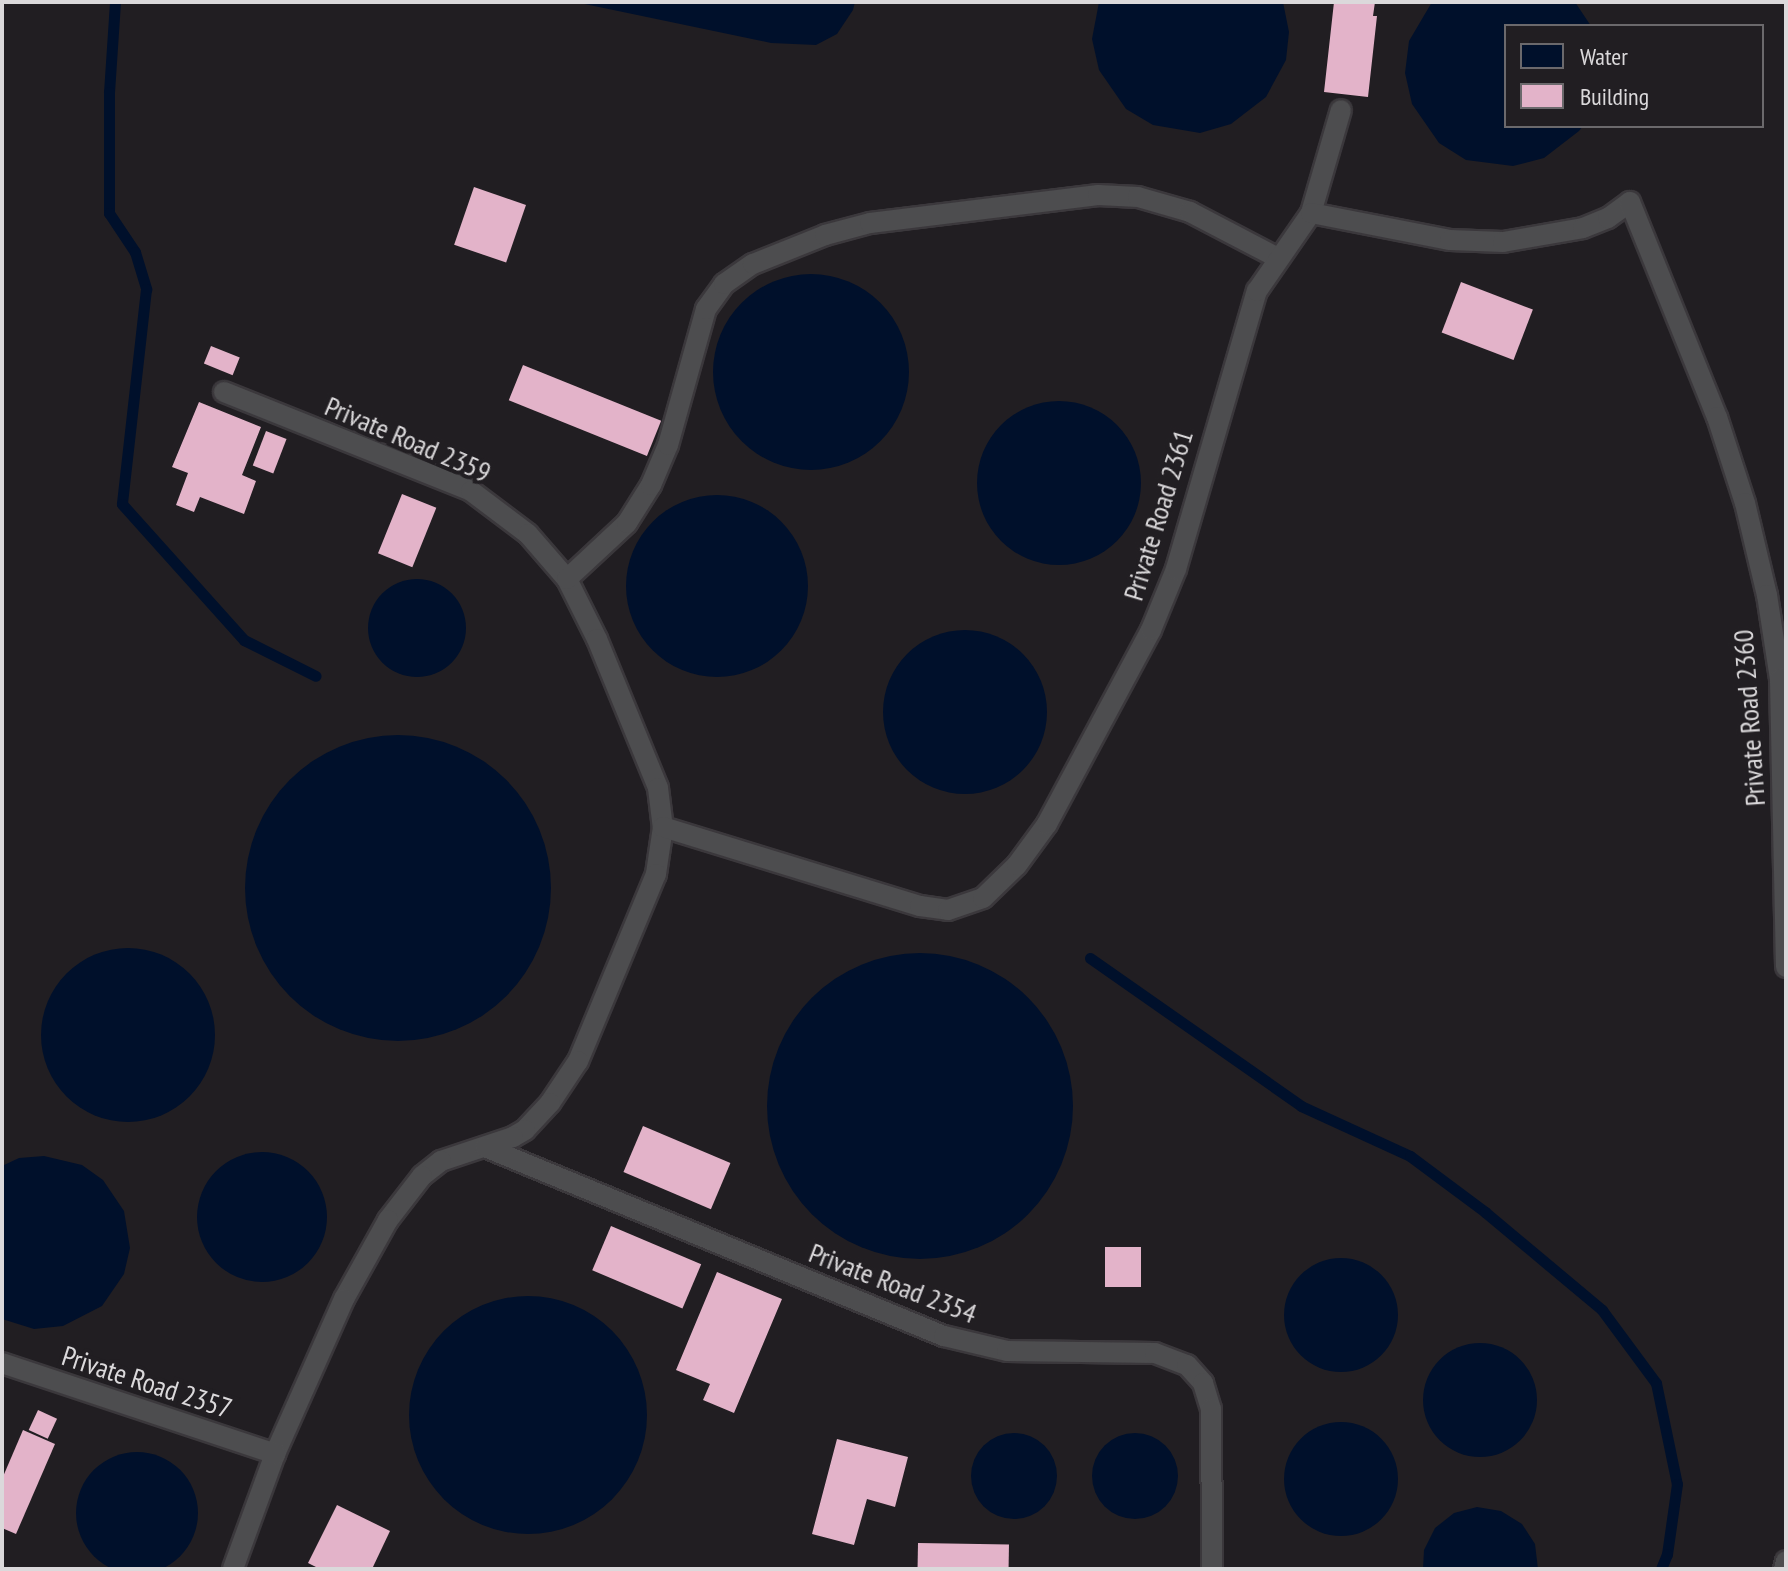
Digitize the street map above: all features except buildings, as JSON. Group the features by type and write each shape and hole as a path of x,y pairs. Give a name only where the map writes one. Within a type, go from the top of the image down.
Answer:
{"lane":[{"name":"Private Road 2361","path":"663,827 920,906 961,908 983,898 1000,885 1047,824 1151,630 1176,569 1257,291 1311,213 1341,110"},
{"path":"567,579 619,532 651,485 668,445 706,309 724,284 753,264 825,235 870,223 1098,195 1138,197 1190,212 1278,258"},
{"name":"Private Road 2360","path":"1311,213 1450,240 1503,242 1583,228 1608,218 1630,202 1717,417 1745,503 1767,595 1780,679 1786,967"},
{"name":"Private Road 2359","path":"224,392 471,491 528,534 567,579 653,775 663,827"},
{"path":"233,1569 275,1454 344,1299 388,1220 416,1182 441,1161 513,1137 535,1121 578,1061 656,874 663,827"},
{"name":"Private Road 2354","path":"485,1147 944,1336 1007,1351 1155,1353 1187,1365 1203,1383 1211,1409 1212,1569"},
{"name":"Private Road 2357","path":"2,1363 275,1454"},
{"path":"1784,1569 1786,1561"}],"water":[{"path":"575,2 855,2 837,34 816,45 771,43"},
{"path":"1099,2 1283,2 1289,32 1286,60 1266,97 1231,124 1200,133 1153,125 1126,109 1099,70 1092,39"},
{"path":"1432,2 1575,2 1590,24 1504,24 1504,128 1581,128 1544,158 1513,166 1466,160 1439,143 1412,104 1405,73 1409,41"},
{"path":"811,274 848,282 880,303 901,335 909,372 901,409 880,441 848,462 811,470 774,462 742,441 721,409 713,372 721,335 742,303 774,282"},
{"path":"1059,401 1090,407 1117,425 1135,452 1141,483 1135,514 1117,541 1090,559 1059,565 1028,559 1001,541 983,514 977,483 983,452 1001,425 1028,407"},
{"path":"717,495 752,502 781,522 801,551 808,586 801,621 781,650 752,670 717,677 682,670 653,650 633,621 626,586 633,551 653,522 682,502"},
{"path":"417,579 436,583 452,593 462,609 466,628 462,647 452,663 436,673 417,677 398,673 382,663 372,647 368,628 372,609 382,593 398,583"},
{"path":"965,630 996,636 1023,654 1041,681 1047,712 1041,743 1023,770 996,788 965,794 934,788 907,770 889,743 883,712 889,681 907,654 934,636"},
{"path":"383,735 413,735 443,741 470,753 495,769 517,791 545,843 551,903 540,947 517,985 495,1007 443,1035 413,1041 383,1041 353,1035 326,1023 301,1007 279,985 251,933 245,903 245,873 251,843 263,816 279,791 301,769 353,741"},
{"path":"128,948 161,955 189,974 208,1002 215,1035 208,1068 189,1096 161,1115 128,1122 95,1115 67,1096 48,1068 41,1035 48,1002 67,974 95,955"},
{"path":"905,953 935,953 965,959 992,971 1017,987 1039,1009 1067,1061 1073,1121 1062,1165 1039,1203 1017,1225 965,1253 935,1259 905,1259 875,1253 848,1241 823,1225 801,1203 773,1151 767,1121 767,1091 773,1061 785,1034 801,1009 823,987 875,959"},
{"path":"262,1152 287,1157 308,1171 322,1192 327,1217 322,1242 308,1263 287,1277 262,1282 237,1277 216,1263 202,1242 197,1217 202,1192 216,1171 237,1157"},
{"path":"44,1156 82,1165 103,1180 124,1211 130,1248 124,1274 102,1306 63,1326 34,1329 2,1319 2,1166 19,1158"},
{"path":"1341,1258 1363,1262 1382,1274 1394,1293 1398,1315 1394,1337 1382,1356 1363,1368 1341,1372 1319,1368 1300,1356 1288,1337 1284,1315 1288,1293 1300,1274 1319,1262"},
{"path":"528,1296 573,1305 594,1316 612,1331 627,1349 638,1370 647,1415 638,1460 627,1481 612,1499 594,1514 573,1525 528,1534 483,1525 462,1514 444,1499 429,1481 418,1460 409,1415 418,1370 429,1349 444,1331 462,1316 483,1305"},
{"path":"1480,1343 1502,1347 1521,1359 1533,1378 1537,1400 1533,1422 1521,1441 1502,1453 1480,1457 1458,1453 1439,1441 1427,1422 1423,1400 1427,1378 1439,1359 1458,1347"},
{"path":"1341,1422 1363,1426 1382,1438 1394,1457 1398,1479 1394,1501 1382,1520 1363,1532 1341,1536 1319,1532 1300,1520 1288,1501 1284,1479 1288,1457 1300,1438 1319,1426"},
{"path":"1014,1433 1031,1436 1045,1445 1054,1459 1057,1476 1054,1493 1045,1507 1031,1516 1014,1519 997,1516 983,1507 974,1493 971,1476 974,1459 983,1445 997,1436"},
{"path":"1135,1433 1152,1436 1166,1445 1175,1459 1178,1476 1175,1493 1166,1507 1152,1516 1135,1519 1118,1516 1104,1507 1095,1493 1092,1476 1095,1459 1104,1445 1118,1436"},
{"path":"125,1453 149,1453 171,1462 188,1479 197,1501 197,1525 188,1547 171,1564 152,1572 122,1572 103,1564 86,1547 77,1525 77,1501 86,1479 103,1462"},
{"path":"1477,1507 1501,1511 1522,1524 1535,1544 1538,1569 1423,1569 1424,1550 1435,1528 1454,1513"}],"waterway":[{"path":"115,2 109,92 109,213 135,252 146,289 122,504 244,640 316,676"},
{"path":"1090,958 1301,1106 1410,1156 1485,1212 1602,1310 1656,1383 1677,1484 1667,1554 1661,1569"}]}
